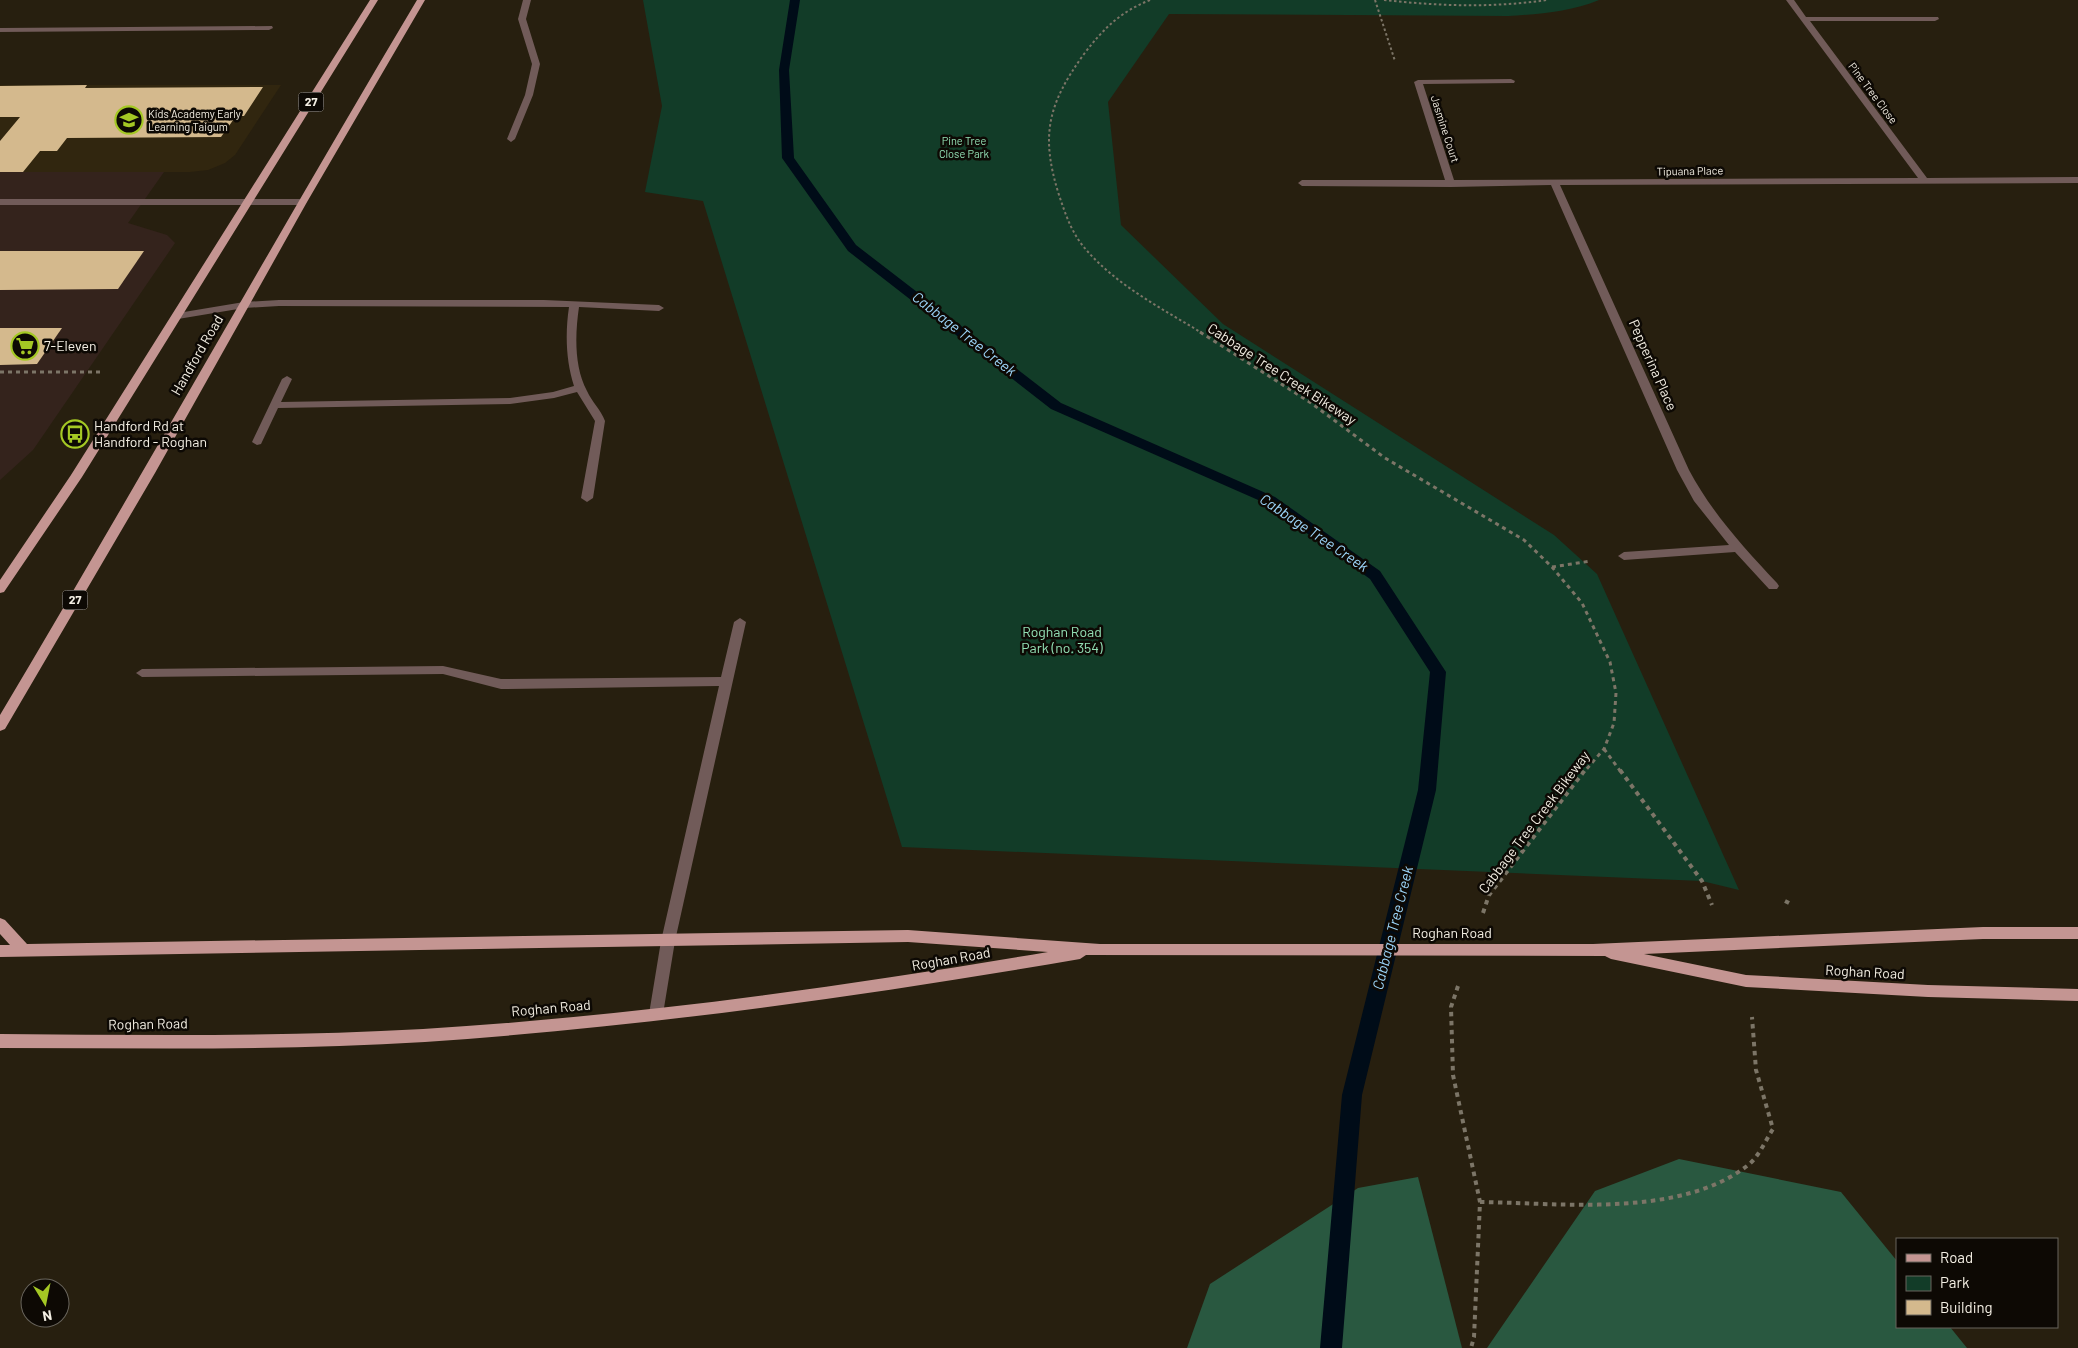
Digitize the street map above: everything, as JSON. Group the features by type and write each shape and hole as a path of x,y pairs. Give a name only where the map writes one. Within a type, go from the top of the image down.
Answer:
{"main road":[{"name":"27","path":"0,589 76,477 374,0"},
{"name":"Handford Road","path":"0,726 302,202 422,0"},
{"path":"0,924 24,951"},
{"name":"Roghan Road","path":"0,951 908,936 1100,950 1594,950 1983,933 2078,933"},
{"name":"Roghan Road","path":"0,1041 330,1039 424,1035 656,1014 904,984 1100,950"},
{"name":"Roghan Road","path":"1594,950 1746,982 1928,991 2078,995"}],"street":[{"path":"511,139 530,95 536,64 522,20 527,0"},
{"name":"Pine Tree Close","path":"1790,0 1924,180"},
{"path":"1805,19 1935,19"},
{"path":"0,30 269,28"},
{"name":"Jasmine Court","path":"1451,184 1418,82 1511,81"},
{"name":"Tipuana Place","path":"1302,184 1555,184 1924,180 2076,182"},
{"name":"Pepperina Place","path":"1555,184 1683,470 1698,498 1738,548 1772,586"},
{"path":"0,202 302,202"},
{"path":"178,316 244,305 350,302 659,308"},
{"path":"574,305 572,321 573,354 580,388 600,421 587,498"},
{"path":"257,442 287,379"},
{"path":"275,405 510,401 554,395 580,388"},
{"path":"1624,556 1738,548"},
{"path":"656,1014 668,941 740,622"},
{"path":"142,673 444,670 501,684 727,682"}],"path":[{"name":"Cabbage Tree Creek Bikeway","path":"1150,0 1134,6 1107,23 1064,82 1050,122 1052,173 1072,230 1099,263 1127,286 1311,403 1385,458 1524,540 1552,567 1582,603 1610,662 1616,693 1614,723 1604,749 1571,787 1489,895 1482,914"},
{"path":"1375,0 1399,72 1418,82"},
{"path":"1384,0 1483,6 1547,0"},
{"path":"0,372 100,372"},
{"name":"Cabbage Tree Creek Bikeway","path":"1604,749 1702,881 1712,906"},
{"path":"1461,979 1451,1006 1453,1075 1480,1202 1474,1337 1470,1348"},
{"path":"1480,1202 1636,1202 1711,1188 1748,1166 1773,1128 1756,1070 1750,1009"}],"shaded area":[{"name":"Kids Academy Early Learning Taigum","path":"0,85 281,85 235,155 225,163 208,170 190,172 0,172"},
{"path":"0,172 164,172 128,223 167,235 175,243 33,450 0,480"}],"green space":[{"path":"643,0 1599,0 1566,10 1508,16 1169,14 1108,102 1121,225 1223,324 1554,535 1597,574 1739,890 1702,881 902,847 703,201 645,192 662,106"},
{"path":"1679,1159 1841,1192 1896,1260 1896,1328 1951,1328 1967,1348 1487,1348 1595,1191"},
{"path":"1418,1177 1462,1348 1187,1348 1210,1284 1358,1188"}],"building":[{"name":"Kids Academy Early Learning Taigum","path":"87,85 85,88 263,87 244,116 236,116 221,137 67,138 57,151 40,151 23,172 0,172 0,141 20,117 0,117 0,86"},
{"path":"0,251 144,251 118,289 0,290"},
{"name":"7-Eleven","path":"0,328 62,328 37,364 0,365"}],"waterway":[{"name":"Cabbage Tree Creek","path":"795,0 784,70 788,158 852,248 1056,406 1270,500 1375,575 1438,672 1427,790 1352,1095 1331,1348"}],"place":[{"name":"Kids Academy Early Learning Taigum","path":"129,120"},
{"name":"7-Eleven","path":"25,346"},
{"name":"Handford Rd at Handford - Roghan","path":"75,434"}],"park label":[{"name":"Pine Tree Close Park","path":"964,147"},
{"name":"Roghan Road Park (no. 354)","path":"1062,640"}]}
